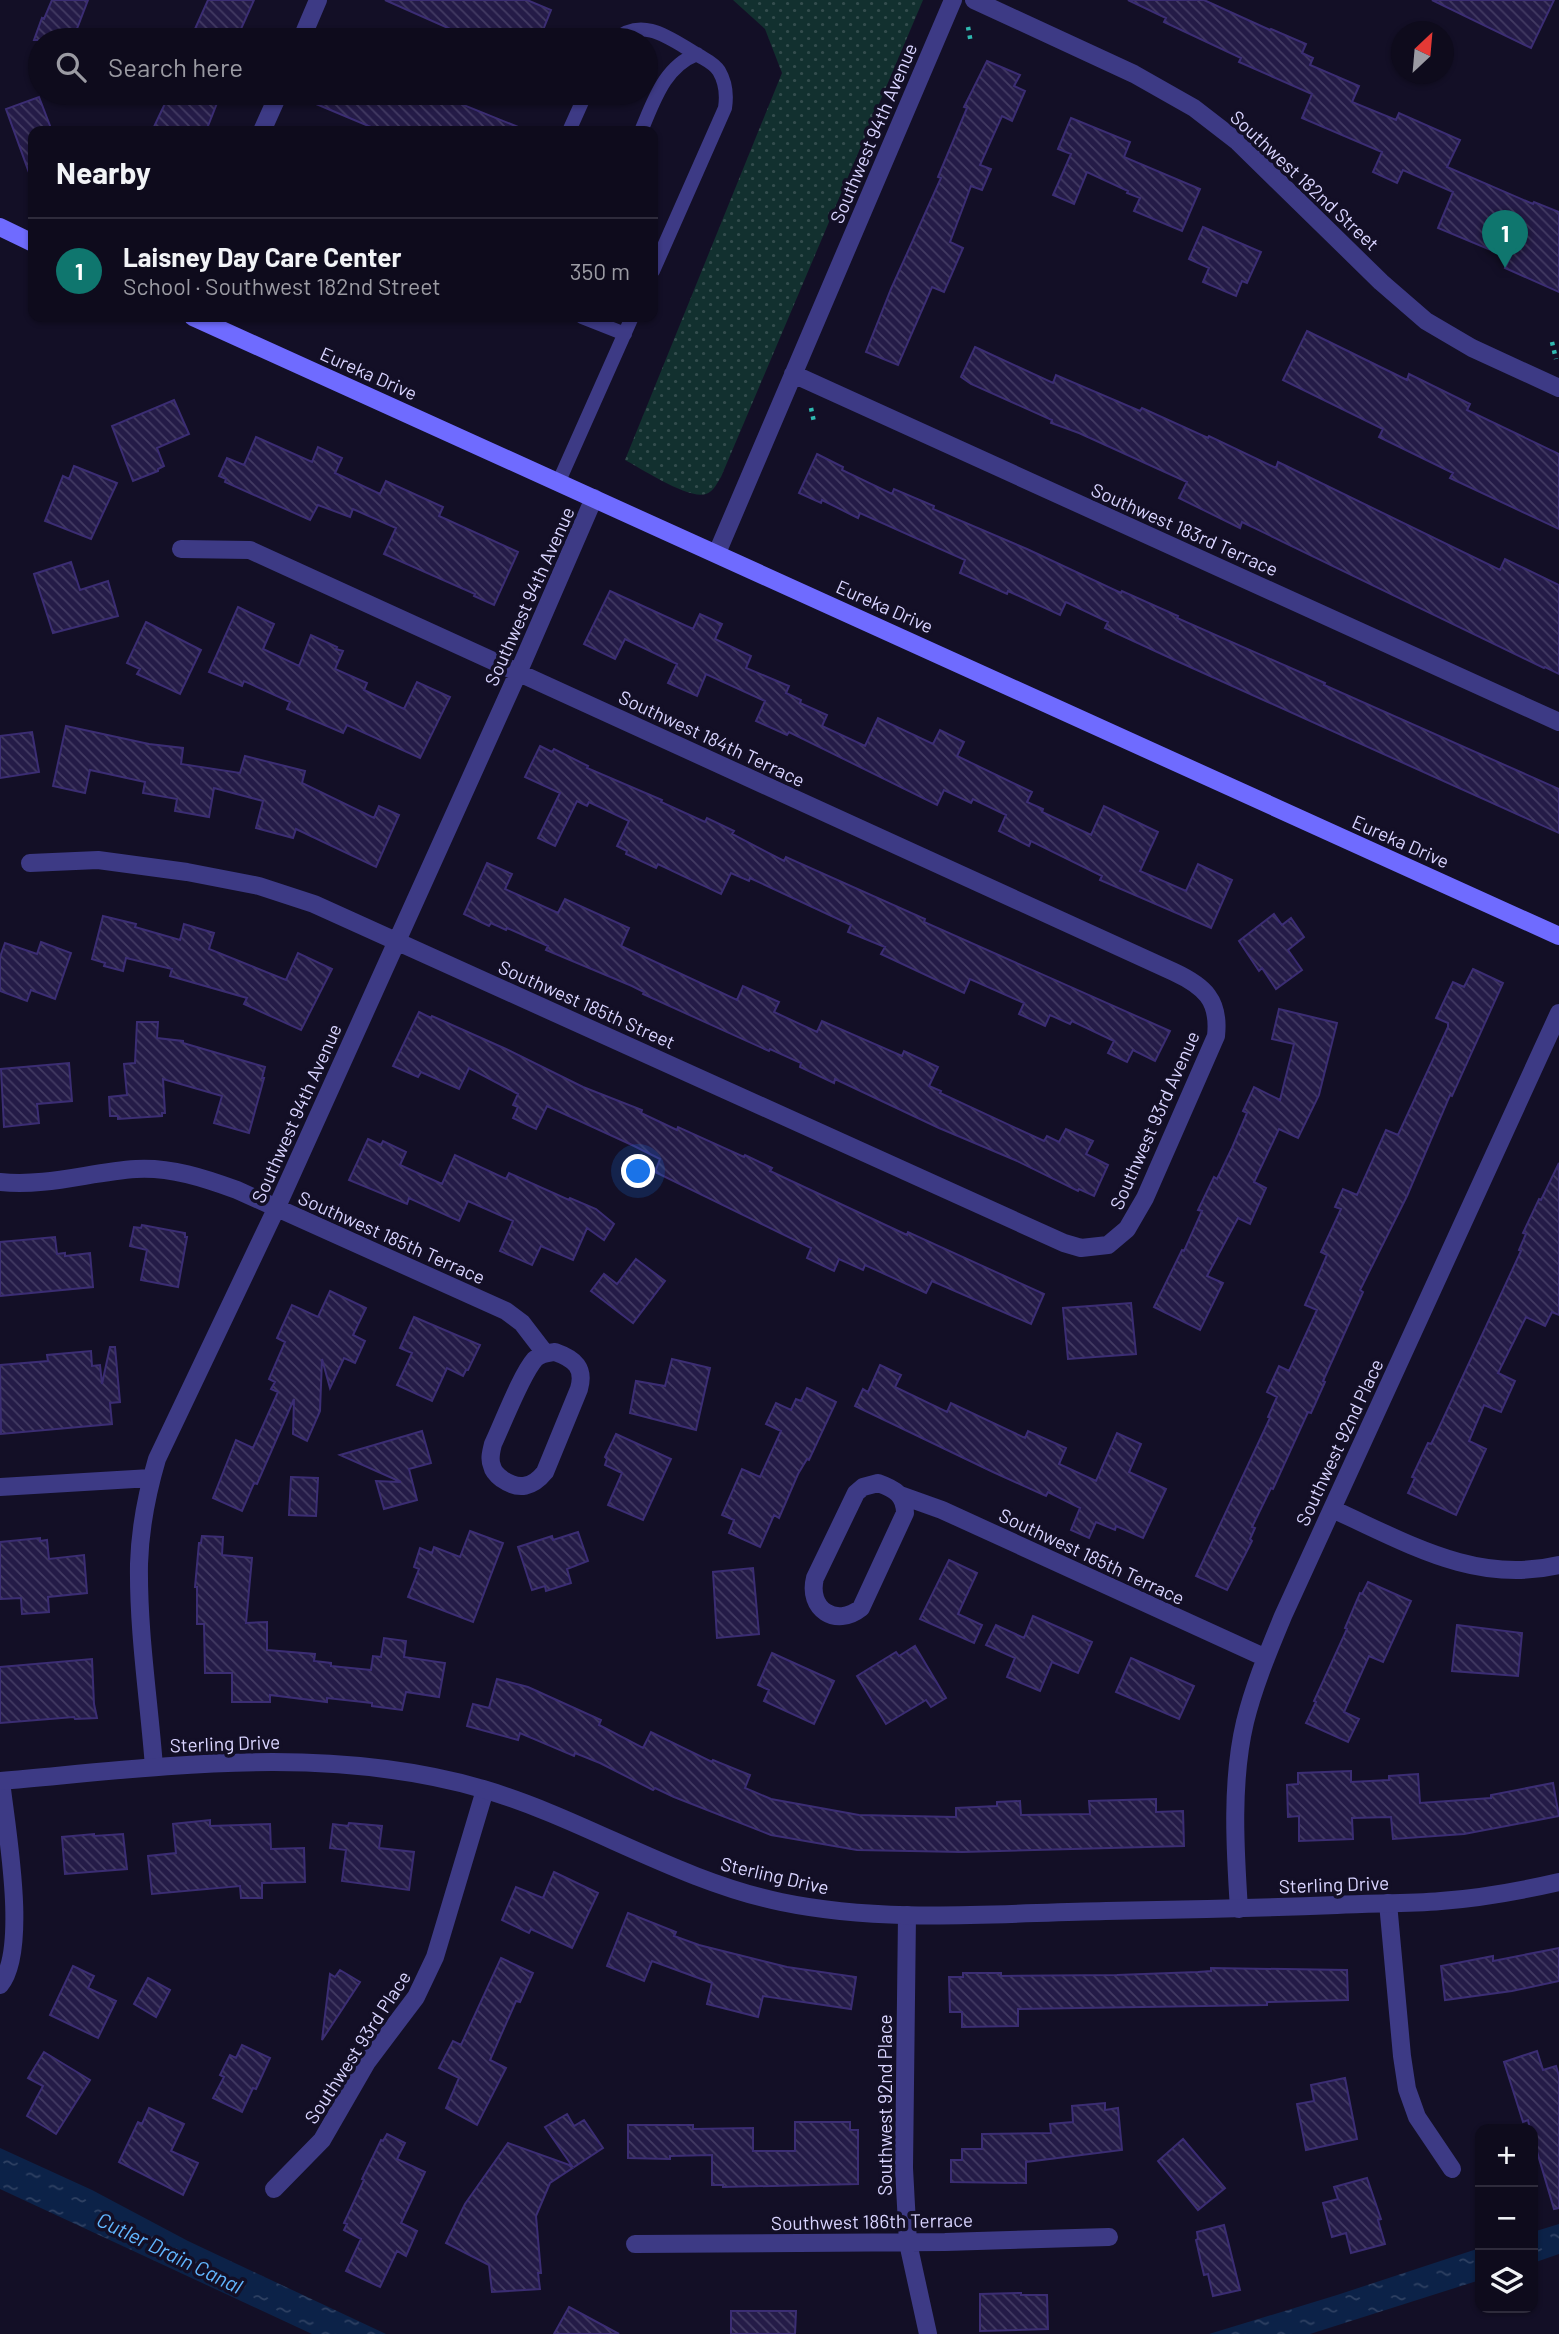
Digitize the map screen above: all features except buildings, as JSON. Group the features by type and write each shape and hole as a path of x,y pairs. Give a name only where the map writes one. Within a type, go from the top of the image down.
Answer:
{"main road":[{"path":"0,227 28,241"},
{"name":"Eureka Drive","path":"204,322 1559,936"}],"street":[{"path":"306,28 318,0"},
{"name":"Southwest 94th Avenue","path":"717,553 953,0"},
{"name":"Southwest 182nd Street","path":"974,0 1134,74 1194,108 1238,142 1381,282 1426,321 1472,348 1559,388"},
{"path":"264,126 274,105"},
{"name":"Southwest 183rd Terrace","path":"793,374 1559,722"},
{"name":"Southwest 94th Avenue","path":"154,1767 139,1563 151,1478 166,1437 276,1209 594,498"},
{"name":"Southwest 184th Terrace","path":"181,550 250,550 1174,972 1201,986 1212,1003"},
{"name":"Southwest 185th Street","path":"30,863 98,860 229,878 314,904 1065,1243 1080,1248 1108,1245"},
{"name":"Southwest 93rd Avenue","path":"1108,1245 1128,1229 1137,1216 1207,1060 1217,1026 1212,1003"},
{"name":"Southwest 92nd Place","path":"1239,1909 1237,1783 1240,1750 1248,1711 1266,1658 1559,1013"},
{"name":"Southwest 185th Terrace","path":"0,1182 61,1181 135,1169 181,1172 206,1179 237,1189 276,1209 506,1311 522,1323 545,1353"},
{"path":"555,1352 575,1361 581,1369 582,1379 545,1472 539,1480 526,1487 513,1486 492,1468 490,1457 493,1444 529,1369 537,1357 545,1353 555,1352"},
{"path":"0,1486 151,1478"},
{"path":"878,1483 901,1494 905,1513 901,1526 861,1608 846,1617 837,1617 826,1612 818,1605 812,1589 849,1504 863,1487 870,1484 878,1483"},
{"name":"Southwest 185th Terrace","path":"901,1494 942,1510 1266,1658"},
{"path":"1332,1509 1461,1564 1514,1571 1559,1565"},
{"name":"Sterling Drive","path":"0,1781 154,1767 271,1762 344,1763 439,1778 485,1790 536,1807 733,1890 779,1902 861,1914 1239,1909 1440,1901 1491,1895 1559,1882"},
{"path":"0,1781 13,1894 14,1931 12,1954 0,1985"},
{"name":"Southwest 93rd Place","path":"274,2189 322,2140 368,2062 427,1977 485,1790"},
{"path":"1388,1903 1407,2089 1417,2117 1452,2169"},
{"name":"Southwest 92nd Place","path":"907,1915 904,2168 908,2242 928,2334"},
{"name":"Southwest 186th Terrace","path":"635,2244 908,2242 1110,2236"}],"lane":[{"path":"658,32 682,43 718,69 727,96 725,108 658,260"},
{"path":"658,92 685,59 697,54"},
{"path":"571,126 581,105"},
{"path":"643,126 652,105"},
{"path":"595,322 625,334"},
{"path":"559,481 630,322"}],"path":[{"path":"968,27 971,43"},
{"path":"1552,342 1556,359"},
{"path":"811,408 814,422"}],"green space":[{"path":"733,0 923,0 721,477 711,491 698,495 677,488 625,460 782,73 765,29"}],"water":[{"name":"Cutler Drain Canal","path":"0,2148 92,2190 188,2241 386,2334 312,2334 0,2189"},
{"path":"1559,2224 1559,2254 1538,2261 1538,2230"},
{"path":"1475,2250 1475,2282 1310,2334 1209,2334"}],"place":[{"name":"Laisney Day Care Center","path":"1505,268"}]}
